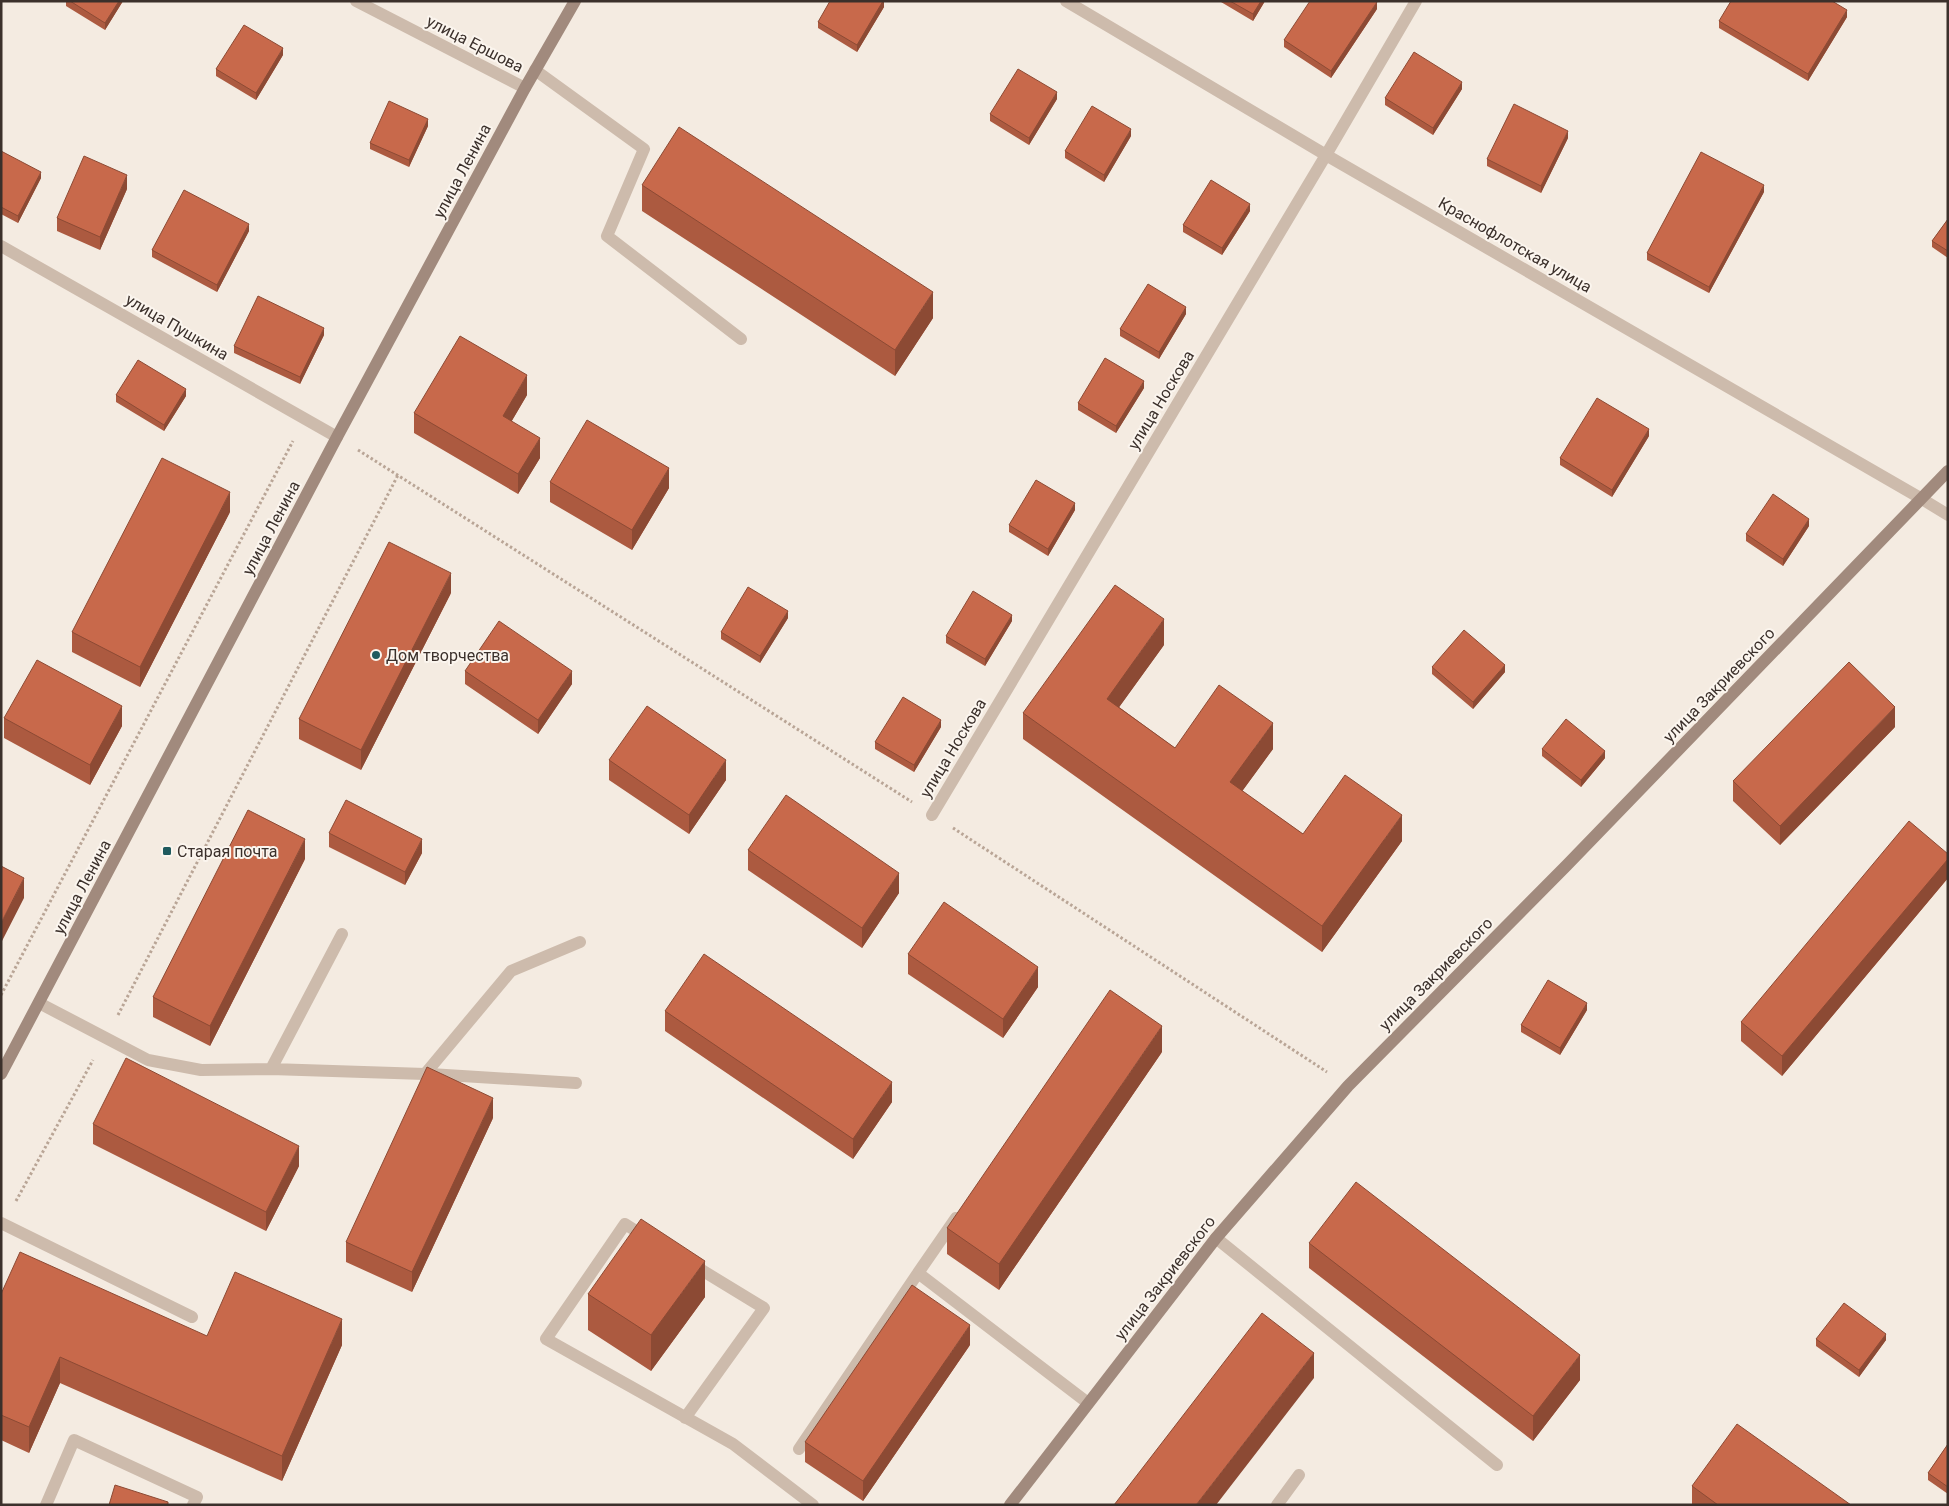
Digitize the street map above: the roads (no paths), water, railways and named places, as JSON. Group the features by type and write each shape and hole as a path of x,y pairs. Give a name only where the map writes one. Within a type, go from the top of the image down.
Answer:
{"main road":[{"name":"улица Ленина","path":"1,1074 337,437 525,88 575,1"},
{"name":"улица Закриевского","path":"1010,1505 1216,1238 1348,1086 1567,865 1948,471"}],"street":[{"name":"улица Ершова","path":"356,1 525,88"},
{"name":"Краснофлотская улица","path":"1066,1 1326,156 1948,515"},
{"name":"улица Носкова","path":"932,814 1326,156 1416,1"},
{"path":"535,70 644,149 607,236 741,339"},
{"name":"улица Пушкина","path":"1,246 337,437"},
{"path":"271,1069 342,934"},
{"path":"425,1074 511,971 580,942"},
{"path":"39,1003 148,1060 201,1070 271,1069 425,1074 576,1083"},
{"path":"799,1449 963,1208"},
{"path":"2,1223 192,1317"},
{"path":"657,1244 625,1224 546,1339 733,1444 813,1505"},
{"path":"1216,1238 1497,1465"},
{"path":"682,1259 764,1308 685,1418"},
{"path":"918,1273 1088,1403"},
{"path":"46,1505 74,1440 197,1497 193,1505"},
{"path":"1277,1505 1299,1475"}],"place":[{"name":"Дом творчества","path":"376,655"},
{"name":"Старая почта","path":"167,851"}]}
